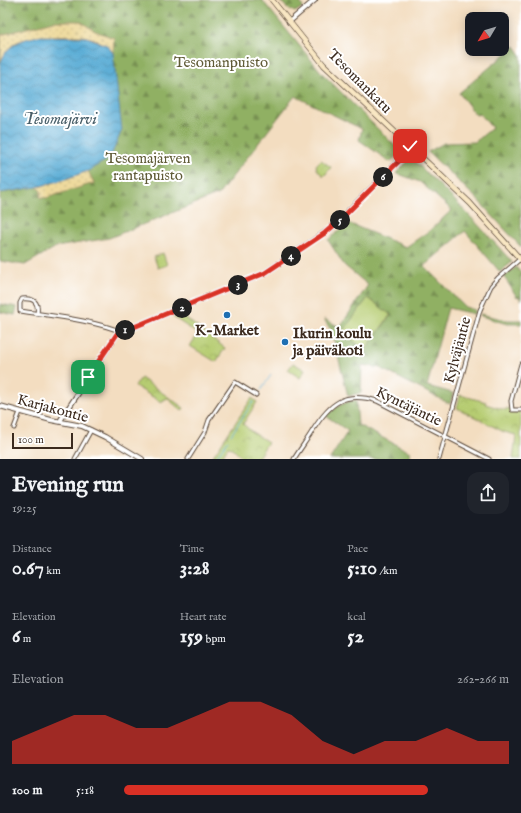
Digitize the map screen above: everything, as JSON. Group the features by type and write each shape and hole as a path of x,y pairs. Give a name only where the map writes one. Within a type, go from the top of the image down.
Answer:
{"main road":[{"name":"Tesomankatu","path":"272,0 324,65 470,203 521,259"}],"street":[{"path":"289,22 315,0"},
{"path":"60,421 113,338 122,332 265,273 330,229 412,148"},
{"name":"Kylväjäntie","path":"439,459 480,310 491,286 498,278 521,259"},
{"path":"37,314 37,304 34,300 29,298 22,299 20,303 20,311 37,314 91,323 113,328 122,332"},
{"path":"521,364 511,402 512,410 521,410"},
{"path":"188,459 205,432 209,420 235,382 256,395"},
{"name":"Kyntäjäntie","path":"294,459 319,420 329,408 338,401 350,398 365,397 377,400 489,459"},
{"name":"Karjakontie","path":"0,406 73,424 91,430 142,459"},
{"path":"14,428 20,412"},
{"path":"75,459 91,430"}],"green space":[{"path":"0,0 262,0 321,72 401,152 390,162 359,140 362,129 295,96 219,194 109,238 56,247 25,265 0,261 0,193 64,180 98,164 1,63 0,64"},
{"path":"280,0 301,0 300,2 303,7 295,12 287,8"},
{"path":"515,46 521,55 521,247 477,199 428,152 444,143 475,142 492,128 480,114 476,115 459,93 503,56 509,56 509,51"},
{"path":"411,158 463,209 512,262 500,272 465,231 424,266 465,307 475,310 474,314 448,308 427,386 453,393 450,404 380,368 362,365 361,393 348,396 332,332 324,319 340,327 368,285 344,265 328,240 348,223 406,247 429,231 452,210 420,182 396,173","holes":["368,298 391,315 365,350 342,332"]},
{"path":"321,160 331,167 325,175 322,175 317,169 316,165"},
{"path":"163,253 167,265 158,268 154,257"},
{"path":"516,267 521,273 521,300 518,296 517,297 504,277"},
{"path":"368,297 391,314 365,350 341,333"},
{"path":"0,304 17,307 15,315 0,312"},
{"path":"180,314 225,348 216,362 190,346 198,334 173,317"},
{"path":"480,314 507,320 521,320 521,324 507,324 481,316"},
{"path":"293,363 305,370 300,378 288,370"},
{"path":"141,378 184,408 182,411 167,398 161,402 135,386"},
{"path":"460,395 486,402 485,404 506,410 507,408 521,413 521,459 513,459 516,435 504,432 457,408"},
{"path":"252,398 257,402 243,424 252,432 268,442 257,459 243,459 232,448 228,447 220,459 211,459"},
{"path":"356,400 358,425 410,452 409,459 330,459 348,431 326,416 340,405"}],"sand":[{"path":"53,21 80,21 95,31 114,38 113,53 102,43 88,37 39,37 15,43 6,52 1,63 1,35"},
{"path":"88,171 94,183 46,198 40,197 41,191 37,187"}],"water":[{"name":"Tesomajärvi","path":"40,36 87,37 107,45 113,53 122,130 110,158 88,171 37,187 0,193 0,64 6,52 13,45 26,39"}],"waterway":[{"path":"261,390 271,375"},
{"path":"231,435 253,402"},
{"path":"215,459 228,440"}],"place":[{"name":"K-Market","path":"227,315"},
{"name":"Ikurin koulu ja päiväkoti","path":"285,342"}],"route":[{"path":"88,377 117,334 255,278 265,273 325,233 412,148 410,146"}],"park label":[{"name":"Tesomanpuisto","path":"221,62"},
{"name":"Tesomajärven rantapuisto","path":"148,166"}]}
